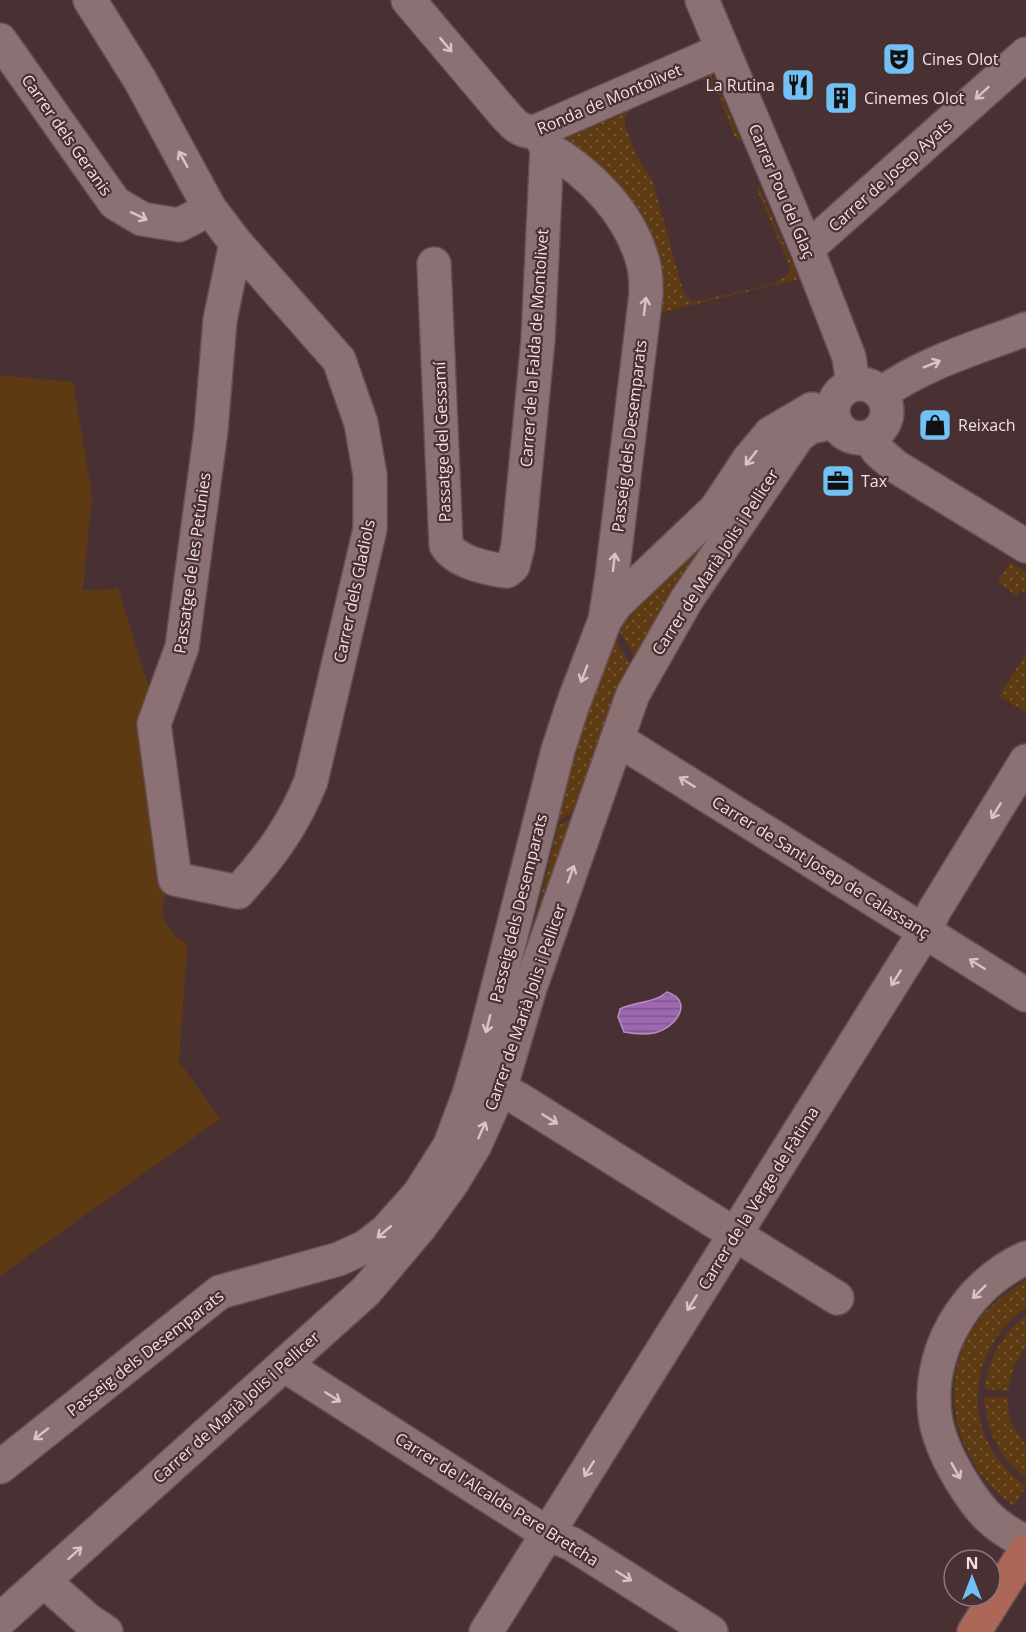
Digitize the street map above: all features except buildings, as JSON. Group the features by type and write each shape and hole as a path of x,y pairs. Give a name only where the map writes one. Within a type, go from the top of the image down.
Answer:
{"main road":[{"path":"974,1632 1026,1550"}],"street":[{"path":"90,0 140,80 210,209 236,243"},
{"name":"Ronda de Montolivet","path":"408,0 516,127 542,140 723,50"},
{"name":"Carrer Pou del Glaç","path":"702,0 807,249 849,357 851,400 886,402 886,421 877,433 868,437"},
{"name":"Carrer dels Geranis","path":"0,40 115,203 142,219 179,225 210,209"},
{"name":"Carrer de Josep Ayats","path":"807,249 1026,54"},
{"name":"Carrer de la Falda de Montolivet","path":"513,567 518,546 538,340 542,140"},
{"name":"Passeig dels Desemparats","path":"0,1467 220,1292 339,1260 386,1231 419,1194 450,1145 469,1094 560,742 605,620 646,294 644,262 628,225 584,173 542,140"},
{"name":"Passatge de les Petúnies","path":"175,879 154,724 182,647 211,430 220,320 236,243"},
{"name":"Carrer dels Gladiols","path":"175,879 238,892 263,865 299,811 311,781 326,724 370,529 370,475 361,423 339,360 236,243"},
{"name":"Passatge del Gessamí","path":"434,264 446,545 452,554 459,558 489,567 507,570 513,567"},
{"path":"605,620 616,604 716,509 749,459 771,433 794,419 851,400 927,366 1026,329"},
{"path":"851,400 838,428 850,436 868,437 878,451 895,466 1026,546"},
{"name":"Carrer de Marià Jolis i Pellicer","path":"0,1620 366,1291 420,1227 452,1183 475,1145 500,1089 530,988 617,738 642,675 687,599 798,436 851,400"},
{"name":"Carrer de Sant Josep de Calassanç","path":"617,738 1026,995"},
{"name":"Carrer de la Verge de Fàtima","path":"486,1632 925,932 934,911 1026,761"},
{"path":"500,1089 518,1098 837,1298"},
{"path":"1026,1258 996,1275 973,1297 957,1318 935,1330 939,1359 934,1408 940,1438 953,1466 978,1505 1006,1532 1026,1542"},
{"name":"Carrer de l'Alcalde Pere Bretcha","path":"284,1365 548,1534 572,1544 711,1632"},
{"path":"45,1581 88,1620 106,1632"}],"shaded area":[{"path":"709,72 715,80 741,141 735,138 717,92 705,80 661,93 630,111 625,118 625,125 637,157 652,179 684,294 691,301 697,301 774,284 790,273 787,260 757,190 758,184 799,279 646,316 649,280 565,151 569,132"},
{"path":"0,375 73,382 92,496 83,590 107,590 118,587 148,686 166,890 163,915 173,933 187,944 179,1061 220,1119 0,1276"},
{"path":"728,510 667,602 634,656 615,623"},
{"path":"1010,562 1026,572 1026,593 1020,590 1017,596 998,582"},
{"path":"610,630 630,664 610,708 575,810 555,824 511,1010 502,1000"},
{"path":"1026,653 1026,712 999,696"},
{"path":"575,816 521,980 558,826"},
{"path":"667,992 676,996 680,1002 681,1008 675,1021 654,1033 624,1032 618,1017 620,1009 656,999"},
{"path":"1026,1280 1026,1307 1005,1327 990,1349 981,1372 978,1397 980,1421 989,1445 1004,1467 1026,1486 1014,1506 995,1491 968,1452 959,1430 954,1384 959,1360 973,1328 993,1305"},
{"path":"1026,1315 1026,1347 1014,1366 1008,1391 985,1389 993,1357 1010,1330"},
{"path":"984,1397 1008,1397 1012,1424 1026,1446 1026,1478 1008,1462 1001,1452 991,1432"}],"place":[{"name":"Cines Olot","path":"899,59"},
{"name":"La Rutina","path":"798,85"},
{"name":"Cinemes Olot","path":"841,98"},
{"name":"Reixach","path":"935,425"},
{"name":"Tax","path":"838,481"}]}
